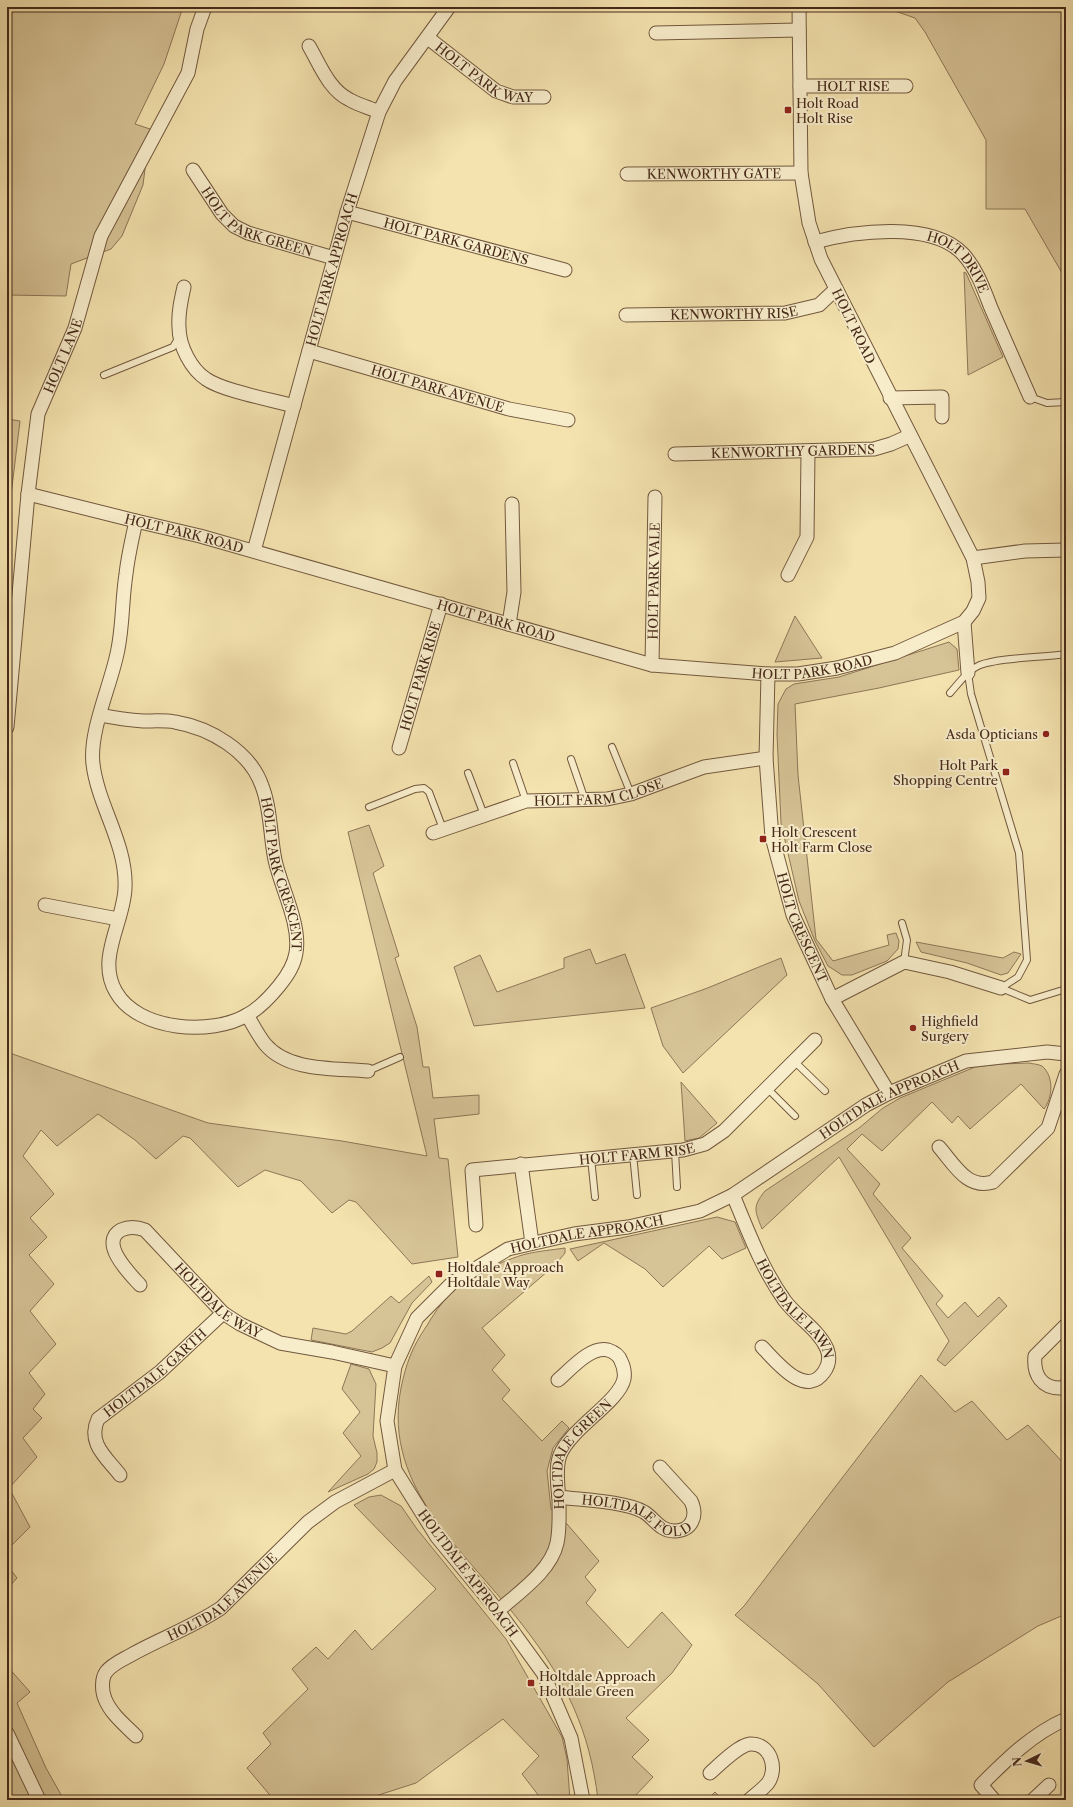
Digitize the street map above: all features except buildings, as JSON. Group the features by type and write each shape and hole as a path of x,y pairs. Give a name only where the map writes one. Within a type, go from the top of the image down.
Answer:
{"street":[{"name":"HOLT LANE","path":"7,727 28,494 38,414 75,328 101,236 188,73 196,29 205,7"},
{"name":"HOLT PARK APPROACH","path":"254,551 347,212 379,112 388,93 449,7"},
{"name":"HOLT ROAD","path":"799,7 801,173 809,223 820,259 909,436 973,558 978,582 979,598 974,611 964,622"},
{"path":"656,33 799,30"},
{"name":"HOLT PARK WAY","path":"428,38 496,91 513,97 544,97"},
{"path":"309,46 330,83 340,93 350,100 379,112"},
{"name":"HOLT RISE","path":"800,86 906,86"},
{"name":"HOLT PARK GREEN","path":"193,170 222,214 234,226 248,233 334,258"},
{"name":"KENWORTHY GATE","path":"627,174 801,173"},
{"name":"HOLT PARK GARDENS","path":"347,212 565,270"},
{"name":"HOLT DRIVE","path":"815,242 837,236 900,232 924,234 945,241 963,254 976,273 1030,397"},
{"path":"184,287 179,314 180,335 188,358 197,371 207,380 222,386 294,406"},
{"name":"KENWORTHY RISE","path":"626,315 785,313 819,305 836,289"},
{"name":"HOLT PARK AVENUE","path":"309,351 509,408 568,420"},
{"path":"890,398 942,397 942,418"},
{"name":"KENWORTHY GARDENS","path":"675,454 808,452 874,449 891,444 909,436"},
{"path":"788,574 807,537 808,452"},
{"name":"HOLT PARK ROAD","path":"28,494 200,536 652,665 768,674 798,674 837,668 896,653 964,622"},
{"name":"HOLT PARK VALE","path":"652,665 655,497"},
{"path":"509,624 514,592 512,504"},
{"name":"HOLT PARK CRESCENT","path":"100,715 125,720 173,722 194,726 219,738 236,750 255,770 262,785 266,800 272,845 292,916 297,940 296,953 292,967 270,997 247,1015 218,1024 195,1027 176,1026 154,1021 135,1013 124,1003 114,991 109,974 110,951 126,889 123,865 116,838 98,785 93,762 93,741 100,715 113,672 119,645 126,574 136,521"},
{"path":"973,558 1025,551 1066,550"},
{"name":"HOLT PARK RISE","path":"399,748 442,604"},
{"path":"964,622 968,673"},
{"name":"HOLT CRESCENT","path":"768,674 766,758 772,837 793,915 832,999 889,1093"},
{"name":"HOLT FARM CLOSE","path":"438,831 526,801 545,799 607,799 630,794 704,767 766,758"},
{"path":"45,905 118,919"},
{"path":"832,999 904,962 950,972 1001,988"},
{"path":"247,1015 266,1045 283,1058 300,1065 368,1072"},
{"name":"HOLT FARM RISE","path":"476,1225 472,1170 521,1164 675,1151 705,1144 724,1131 815,1040"},
{"name":"HOLTDALE APPROACH","path":"583,1800 571,1738 543,1673 498,1611 437,1537 395,1470 387,1421 395,1366 417,1318 452,1283 508,1249 581,1232 628,1227 700,1211 733,1195 866,1105 889,1093 966,1061 1047,1052 1066,1054"},
{"path":"938,1147 967,1178 983,1185 993,1182 1048,1128 1066,1074"},
{"path":"521,1164 532,1243"},
{"name":"HOLTDALE LAWN","path":"733,1195 759,1257 774,1285 786,1303 822,1340 828,1351 829,1362 825,1372 818,1379 802,1382 794,1378 762,1347"},
{"name":"HOLTDALE WAY","path":"140,1285 117,1258 114,1249 115,1239 119,1231 128,1228 138,1227 145,1230 223,1313 266,1338 280,1343 332,1352 395,1366"},
{"name":"HOLTDALE GARTH","path":"120,1475 98,1447 94,1438 94,1428 98,1419 160,1372 223,1313"},
{"path":"1066,1325 1036,1356 1034,1362 1038,1378 1044,1385 1054,1388 1062,1388 1066,1385"},
{"name":"HOLTDALE GREEN","path":"498,1611 543,1569 551,1556 556,1544 559,1523 559,1457 566,1443 618,1391 624,1380 624,1368 620,1356 612,1351 603,1349 593,1352 558,1380"},
{"name":"HOLTDALE FOLD","path":"559,1497 626,1506 643,1512 664,1530 684,1530 692,1523 695,1515 694,1507 660,1467"},
{"name":"HOLTDALE AVENUE","path":"136,1736 111,1709 104,1698 102,1685 105,1673 114,1665 143,1648 205,1618 221,1608 308,1522 335,1502 395,1470"},
{"path":"994,1800 982,1785 1011,1755 1039,1732 1066,1719"},
{"path":"7,1733 39,1800"},
{"path":"710,1773 743,1747 751,1744 762,1747 769,1754 773,1762 771,1774 768,1783 749,1800"},
{"path":"1032,1800 1049,1785"}],"lane":[{"path":"104,375 173,346 180,335"},
{"path":"1030,397 1047,403 1066,402"},
{"path":"950,693 968,673 979,665 993,662 1066,654"},
{"path":"968,673 971,694 1019,853 1027,960 1018,977 1001,988"},
{"path":"612,747 630,794"},
{"path":"571,759 585,800"},
{"path":"513,763 526,801"},
{"path":"468,773 484,815"},
{"path":"369,807 424,788 429,792 438,831"},
{"path":"902,923 907,940 904,962"},
{"path":"1001,988 1030,1000 1066,989"},
{"path":"368,1072 400,1057"},
{"path":"794,1061 825,1091"},
{"path":"767,1088 795,1116"},
{"path":"675,1151 677,1187"},
{"path":"633,1154 637,1196"},
{"path":"591,1158 595,1197"}],"shaded area":[{"path":"7,7 183,7 164,64 135,124 150,129 143,185 122,236 111,249 71,264 66,296 7,295"},
{"path":"870,7 1066,7 1066,280 1025,209 986,209 986,140 925,32 915,18 889,9"},
{"path":"964,272 966,273 1003,357 968,375"},
{"path":"7,419 20,421 7,528"},
{"path":"795,616 822,658 775,662"},
{"path":"949,642 957,649 959,670 879,688 795,704 798,775 816,939 833,961 889,945 887,935 896,933 899,941 898,949 887,961 852,975 842,975 828,966 815,941 799,901 781,823 777,734 778,704 786,689 794,684 839,677"},
{"path":"369,825 384,866 373,873 399,956 395,958 417,1027 423,1067 429,1067 433,1098 479,1095 479,1114 434,1119 439,1158 448,1159 458,1257 412,1264 356,1202 349,1200 332,1213 301,1181 265,1170 238,1187 190,1138 183,1136 156,1159 135,1140 98,1114 57,1146 41,1130 23,1156 54,1194 30,1218 47,1237 29,1255 54,1284 30,1311 56,1344 29,1373 45,1394 33,1409 42,1418 23,1438 37,1457 9,1488 30,1527 7,1550 7,1052 208,1123 342,1141 427,1156 348,832"},
{"path":"916,942 1003,958 1014,952 1021,954 1008,973 1001,975 967,963 921,952"},
{"path":"590,949 596,964 625,954 645,1008 474,1026 454,967 480,955 497,992 564,968 564,958"},
{"path":"781,958 787,975 683,1073 663,1046 651,1008 705,989"},
{"path":"1029,1063 1042,1066 1049,1075 1051,1087 1049,1099 1044,1109 1021,1084 970,1129 958,1116 952,1123 932,1102 882,1151 862,1134 847,1149 880,1184 873,1194 911,1238 902,1248 943,1296 936,1304 948,1318 965,1302 978,1317 999,1297 1007,1306 945,1366 937,1360 949,1341 839,1157 762,1229 756,1213 756,1205 765,1191 859,1128 883,1108 900,1098 975,1067"},
{"path":"681,1082 717,1123 699,1138 685,1141"},
{"path":"717,1217 735,1222 746,1248 722,1259 709,1246 663,1287 645,1269 604,1243 578,1261 570,1249"},
{"path":"565,1248 565,1253 555,1265 482,1328 505,1355 492,1370 510,1390 502,1399 542,1441 562,1421 569,1428 553,1448 547,1471 551,1509 567,1524 599,1561 585,1577 596,1590 586,1603 628,1648 662,1612 692,1645 672,1673 626,1718 649,1740 632,1757 653,1777 634,1797 637,1800 598,1800 589,1751 574,1708 564,1687 539,1647 524,1627 456,1547 435,1519 417,1489 404,1458 398,1425 401,1388 410,1356 421,1334 437,1309 447,1297 457,1287 466,1281 508,1260 531,1253"},
{"path":"429,1276 432,1282 412,1303 390,1343 382,1348 372,1352 311,1340 313,1328 346,1334 352,1331 391,1296 399,1303"},
{"path":"351,1364 369,1369 376,1384 373,1436 377,1453 377,1462 374,1469 368,1474 328,1492 361,1456 343,1433 360,1412 342,1389"},
{"path":"921,1375 955,1412 972,1401 1007,1440 1028,1425 1066,1466 1066,1614 1038,1626 948,1682 874,1747 818,1684 735,1615 744,1606"},
{"path":"381,1495 401,1506 417,1529 506,1639 562,1737 567,1759 570,1800 542,1800 522,1774 539,1756 503,1719 416,1783 363,1800 274,1800 247,1768 271,1744 263,1733 308,1689 292,1669 316,1647 328,1659 355,1630 372,1650 436,1589 354,1505 369,1497"},
{"path":"7,1565 17,1578 7,1589"},
{"path":"7,1666 30,1692 17,1703 46,1768 64,1800 7,1800"},
{"path":"715,1792 723,1800 707,1800"}],"place":[{"name":"Holt Road Holt Rise","path":"788,110"},
{"name":"Asda Opticians","path":"1046,734"},
{"name":"Holt Park Shopping Centre","path":"1006,772"},
{"name":"Holt Crescent Holt Farm Close","path":"763,839"},
{"name":"Highfield Surgery","path":"913,1028"},
{"name":"Holtdale Approach Holtdale Way","path":"439,1274"},
{"name":"Holtdale Approach Holtdale Green","path":"531,1683"}]}
